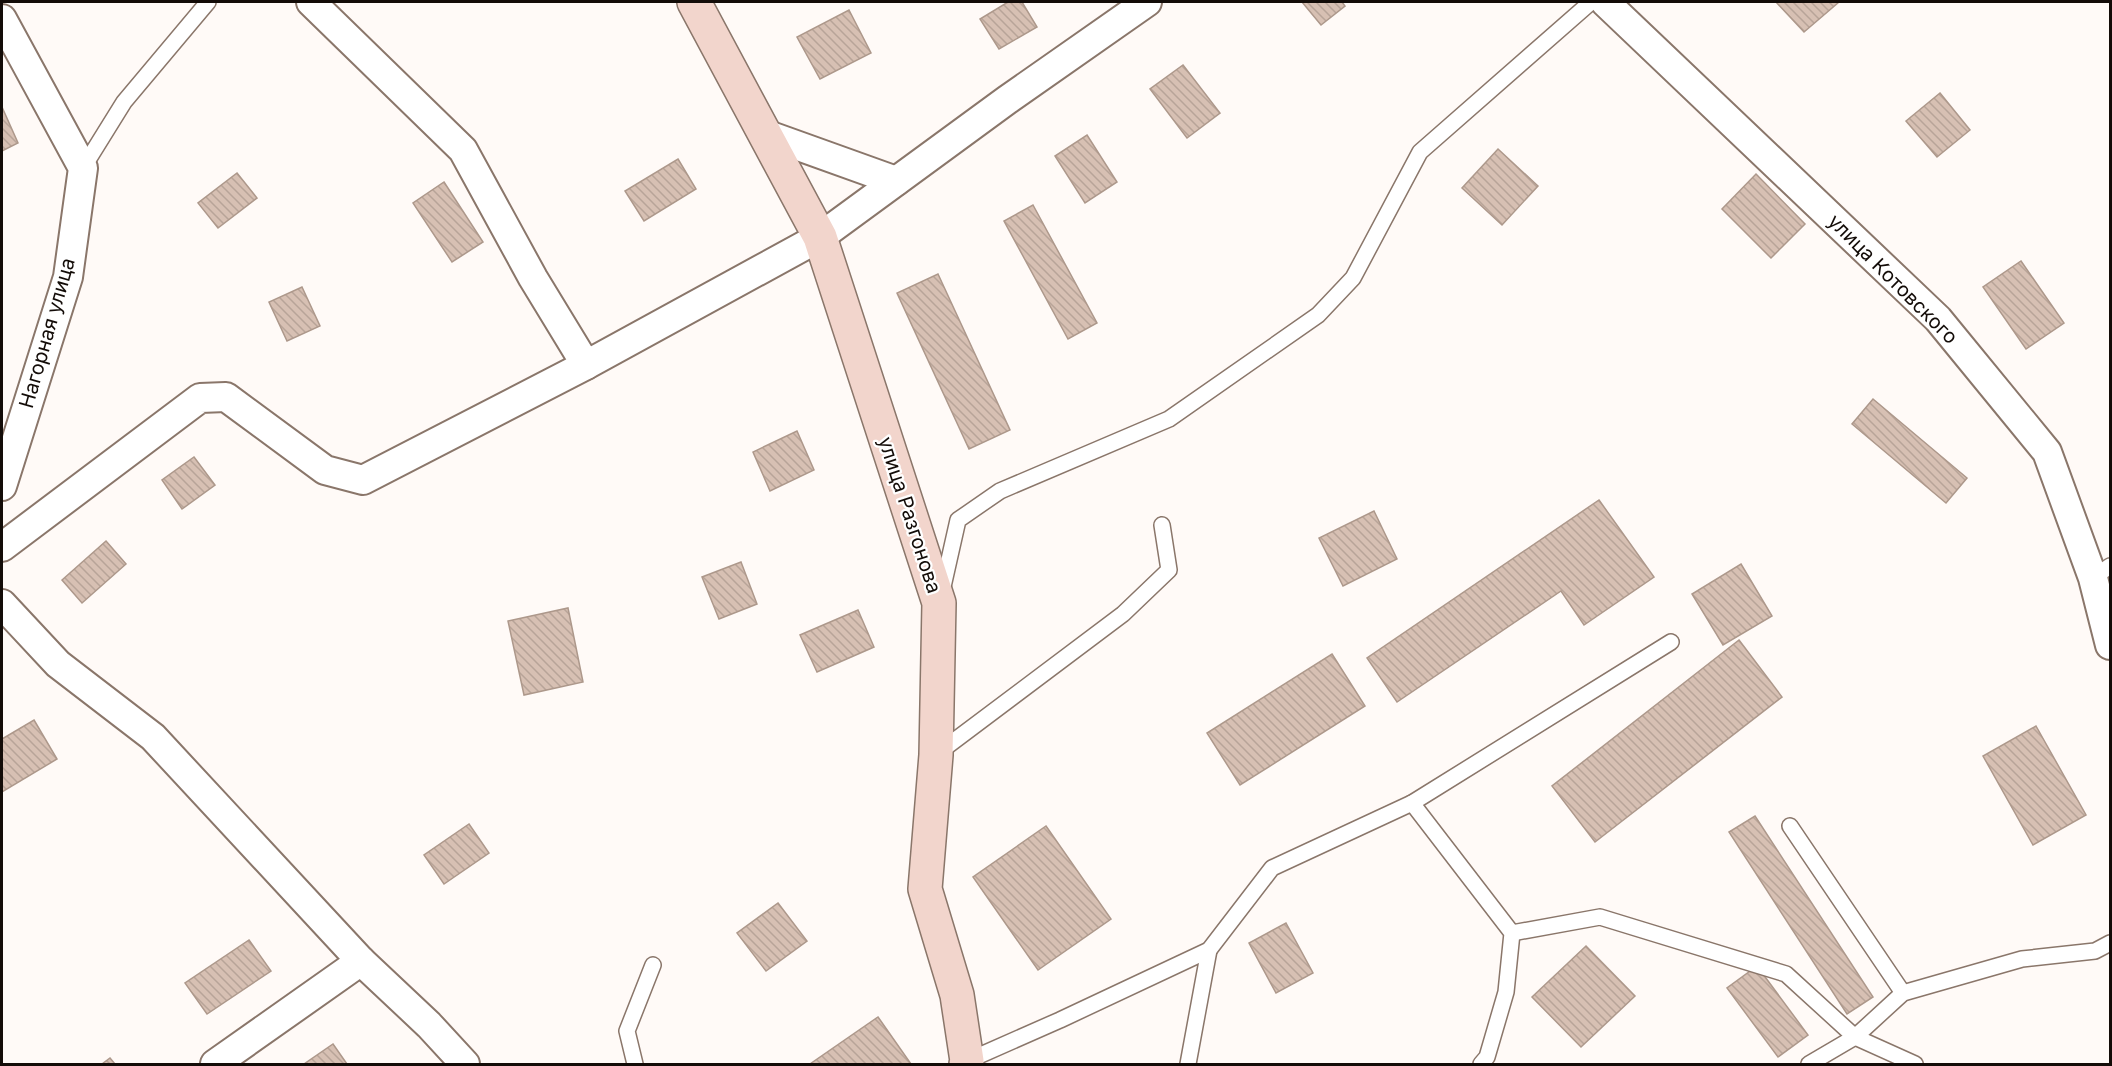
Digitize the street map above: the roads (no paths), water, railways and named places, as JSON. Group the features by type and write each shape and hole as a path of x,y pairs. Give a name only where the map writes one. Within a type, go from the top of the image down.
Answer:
{"street":[{"path":"311,2 463,150 533,278 586,365"},
{"name":"улица Разгонова","path":"694,2 820,237 939,603 936,755 925,889 957,995 966,1063"},
{"path":"2,547 200,398 226,397 325,470 363,480 586,365 820,237 1007,100 1147,2"},
{"name":"улица Котовского","path":"1605,2 1938,319 2047,452 2102,572 2110,645"},
{"path":"2,19 83,168"},
{"path":"765,134 896,181"},
{"name":"Нагорная улица","path":"2,486 68,277 83,168"},
{"path":"2,604 58,664 153,737 361,961 429,1025 465,1065"},
{"path":"215,1065 361,961"}],"lane":[{"path":"83,168 123,102 208,2"},
{"path":"939,603 958,520 1000,491 1169,419 1318,315 1353,278 1420,152 1591,2"},
{"path":"936,755 1123,614 1169,570 1162,525"},
{"path":"1188,1065 1209,950 1272,868 1412,803 1671,642"},
{"path":"1412,803 1512,933 1506,992 1487,1057 1481,1065"},
{"path":"1790,826 1903,993"},
{"path":"1512,933 1600,917 1786,974 1855,1037 1915,1065"},
{"path":"1809,1065 1855,1037 1903,993 2022,959 2095,951 2110,943"},
{"path":"966,1063 1209,950"},
{"path":"635,1065 627,1032 653,965"}]}
